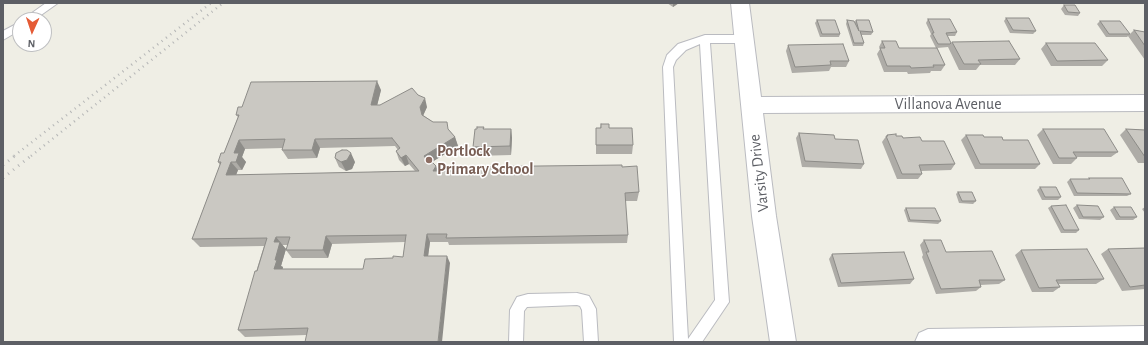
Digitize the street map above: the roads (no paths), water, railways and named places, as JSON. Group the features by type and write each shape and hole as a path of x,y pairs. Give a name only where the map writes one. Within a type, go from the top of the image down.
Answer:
{"street":[{"name":"Varsity Drive","path":"740,3 764,216 783,342"},
{"name":"Villanova Avenue","path":"751,105 1145,102"},
{"path":"928,342 1145,339"}],"lane":[{"path":"39,12 53,3"},
{"path":"3,36 12,30"},
{"path":"681,342 668,66 671,58 682,47 705,39 744,39"},
{"path":"694,342 722,302 705,39"},
{"path":"516,342 517,310 522,302 528,300 577,298 584,301 589,309 591,342"}],"railway":[{"path":"14,156 211,3"},
{"path":"31,156 223,3"},
{"path":"3,165 16,155"},
{"path":"3,178 32,155"}],"place":[{"name":"Portlock Primary School","path":"429,160"}]}
